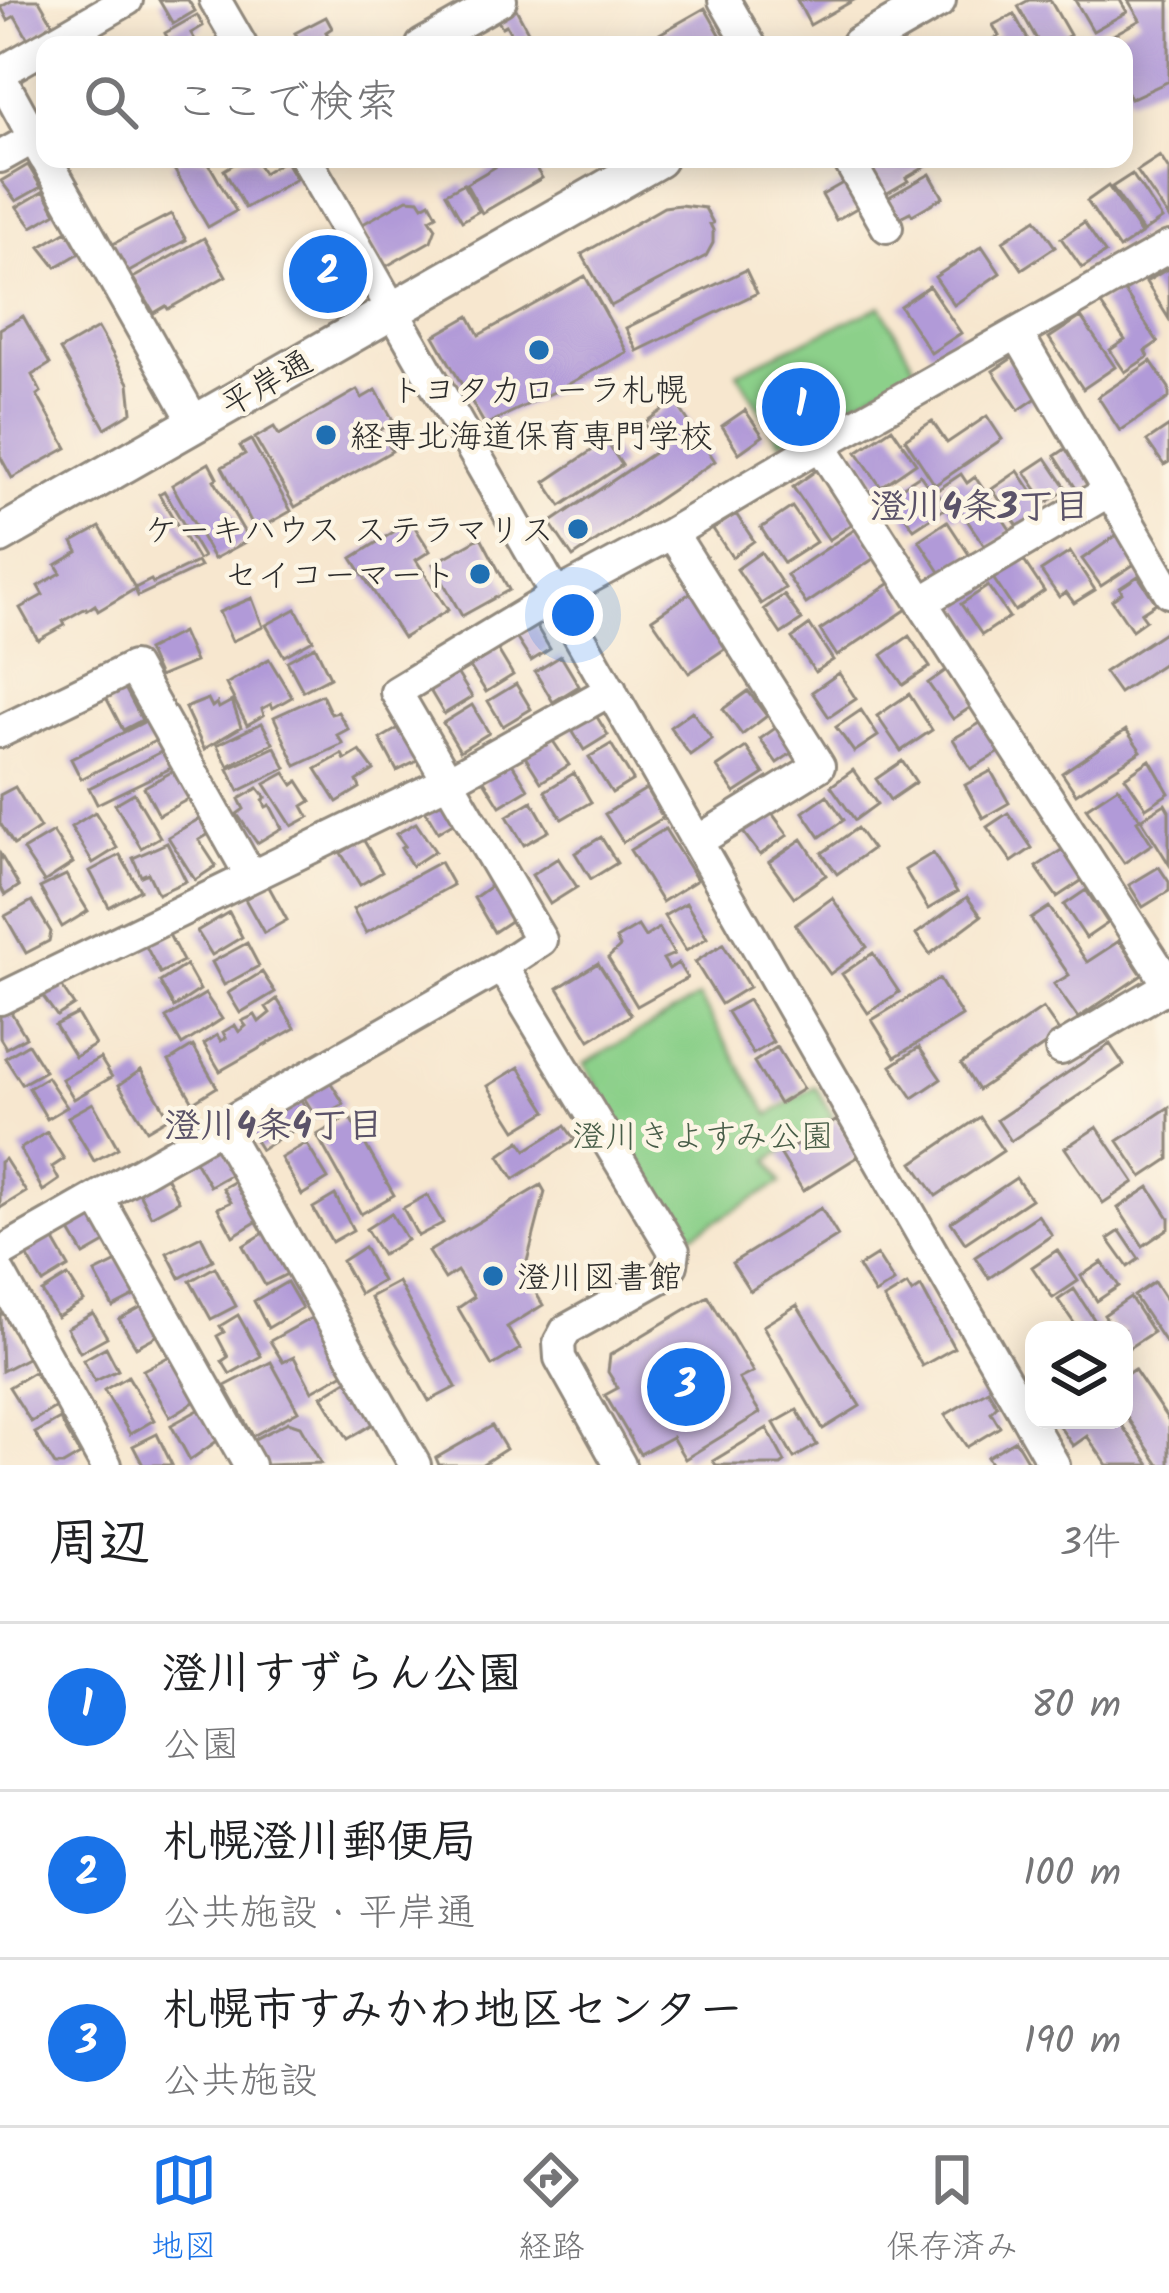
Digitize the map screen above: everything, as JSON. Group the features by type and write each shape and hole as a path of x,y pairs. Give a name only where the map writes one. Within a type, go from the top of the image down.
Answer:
{"street":[{"path":"64,36 127,0"},
{"path":"215,0 236,36"},
{"path":"438,36 501,0"},
{"path":"724,0 745,36"},
{"path":"875,36 937,0"},
{"path":"36,53 0,75 36,143"},
{"path":"0,157 36,153"},
{"path":"50,168 195,423"},
{"path":"311,168 1054,1465"},
{"name":"平岸通","path":"0,535 642,168"},
{"path":"853,168 887,227"},
{"path":"0,1253 541,940 396,692 1169,247"},
{"path":"1016,333 1169,592"},
{"path":"820,445 1169,985 1061,1048"},
{"path":"922,602 1109,491"},
{"path":"672,532 819,766 698,841"},
{"path":"0,733 133,668 250,875"},
{"path":"0,999 450,780 611,690"},
{"path":"502,966 674,1252 663,1276 566,1330 559,1342 560,1358 620,1465"},
{"path":"221,1126 401,1460"},
{"path":"98,1197 250,1465"},
{"path":"0,1274 106,1465"}],"green space":[{"path":"881,306 916,369 780,442 737,372"},
{"name":"澄川きよすみ公園","path":"699,997 769,1115 815,1086 833,1117 769,1160 781,1183 685,1239 584,1064"}],"building":[{"path":"13,0 39,0 53,24 28,39 15,16 8,20 1,7"},
{"path":"159,0 188,0 195,11 173,24"},
{"path":"797,0 854,0 810,25"},
{"path":"1029,0 1050,0 1070,35 1035,36 1018,6"},
{"path":"1075,0 1120,0 1127,12 1093,31"},
{"path":"1128,0 1169,0 1169,81 1133,98 1133,36 1111,36 1140,20"},
{"path":"515,7 530,35 512,36 496,18"},
{"path":"705,8 721,36 656,36"},
{"path":"1014,14 1026,36 999,36 993,25"},
{"path":"197,15 203,26 193,36 165,33"},
{"path":"326,17 332,28 326,32 328,36 295,33"},
{"path":"1160,156 1169,170 1169,218 1137,171"},
{"path":"28,165 41,187 16,201 1,181"},
{"path":"173,168 211,168 236,211 208,227"},
{"path":"260,168 263,173 290,168 296,179 245,208 224,170"},
{"path":"493,168 536,168 542,178 482,213 466,184"},
{"path":"869,168 923,168 908,181 884,195"},
{"path":"930,174 943,197 898,218 887,198"},
{"path":"1132,174 1162,219 1143,232 1112,187"},
{"path":"848,180 862,205 836,220 822,195"},
{"path":"463,184 479,211 462,221 446,193"},
{"path":"1108,186 1141,234 1119,249 1087,201"},
{"path":"44,191 56,213 32,227 17,207"},
{"path":"407,199 419,200 423,206 430,202 437,215 430,219 436,228 431,241 385,267 361,225"},
{"path":"664,207 705,208 713,223 713,243 706,256 611,306 582,254"},
{"path":"171,214 186,240 127,273 111,245"},
{"path":"1036,219 1055,247 1022,269 1003,241"},
{"path":"1084,222 1105,253 1082,268 1061,238"},
{"path":"67,231 80,253 56,267 40,247"},
{"path":"204,238 226,276 154,313 133,278"},
{"path":"336,246 356,282 317,304 297,268"},
{"path":"982,246 1000,273 954,305 935,277"},
{"path":"1169,268 1169,319 1146,282"},
{"path":"746,270 757,293 637,351 626,328"},
{"path":"585,276 627,352 485,425 434,336 469,316 479,335"},
{"path":"929,286 961,333 931,353 900,306"},
{"path":"1122,288 1158,342 1145,351 1148,357 1125,372 1110,350 1125,340 1100,303"},
{"path":"23,316 50,364 32,375 41,392 37,395 67,448 12,478 0,456 0,329"},
{"path":"1081,317 1115,367 1083,389 1049,338"},
{"path":"98,328 129,383 132,412 105,428 60,350"},
{"path":"1015,356 1041,395 1019,410 993,371"},
{"path":"1151,361 1169,388 1169,398 1120,431 1098,397"},
{"path":"357,390 362,398 376,390 394,422 380,430 392,451 295,507 255,438 274,427 279,435"},
{"path":"675,401 715,461 573,557 550,523 661,448 644,423"},
{"path":"745,410 763,436 739,453 722,426"},
{"path":"987,416 1002,439 935,485 905,439 932,421 947,443"},
{"path":"1169,426 1169,462 1164,465 1147,441"},
{"path":"892,428 916,463 881,487 857,452"},
{"path":"251,440 291,511 256,531 222,467 245,454 240,446"},
{"path":"606,441 622,465 561,506 545,482"},
{"path":"1071,445 1096,482 1079,493 1055,456"},
{"path":"1046,458 1067,489 1046,503 1025,472"},
{"path":"209,463 249,540 214,559 172,485"},
{"path":"821,467 857,521 829,540 793,487"},
{"path":"1018,471 1045,511 1020,529 992,489"},
{"path":"961,474 967,483 975,477 1011,531 986,548 962,513 954,518 936,491"},
{"path":"920,475 944,509 914,529 890,495"},
{"path":"164,491 203,557 198,560 159,494"},
{"path":"792,507 816,542 784,563 761,528"},
{"path":"736,514 754,541 732,557 713,529"},
{"path":"411,521 430,551 416,560 448,610 403,638 352,558"},
{"path":"947,521 970,556 942,575 919,540"},
{"path":"860,526 879,555 806,604 787,575"},
{"path":"100,527 135,588 197,562 200,567 138,596 135,589 98,611 95,605 86,608 38,640 20,608 43,595 38,586 61,573 56,565 78,552 73,542"},
{"path":"1120,533 1139,561 1101,586 1082,559"},
{"path":"481,537 509,590 462,616 433,564"},
{"path":"761,552 785,588 761,604 737,569"},
{"path":"1070,552 1095,590 1074,603 1066,592 1059,597 1041,571"},
{"path":"1020,555 1044,591 1015,611 991,575"},
{"path":"1138,576 1156,603 1141,613 1146,620 1132,630 1112,600"},
{"path":"892,582 910,607 837,656 820,630"},
{"path":"988,586 1009,617 982,635 961,604"},
{"path":"693,591 729,646 689,673 652,619"},
{"path":"784,595 802,620 781,634 764,609"},
{"path":"252,598 263,627 232,641 219,612"},
{"path":"296,609 313,640 284,656 266,625"},
{"path":"535,624 550,649 531,661 515,636"},
{"path":"810,625 833,660 815,672 792,638"},
{"path":"1169,629 1169,660 1119,693 1104,672"},
{"path":"182,632 195,662 159,677 147,650"},
{"path":"909,636 930,667 903,685 882,655"},
{"path":"495,645 513,675 486,692 467,662"},
{"path":"315,646 330,677 303,691 287,661"},
{"path":"561,656 579,686 553,702 535,672"},
{"path":"269,659 292,697 262,709 264,715 247,725 226,684"},
{"path":"452,665 472,697 444,714 425,682"},
{"path":"952,666 977,703 953,719 928,683"},
{"path":"839,673 856,699 829,717 812,692"},
{"path":"118,675 142,720 123,730 99,684"},
{"path":"516,684 531,709 503,726 488,701"},
{"path":"748,691 767,716 742,735 723,709"},
{"path":"909,694 932,730 901,751 877,716"},
{"path":"322,695 331,714 338,712 348,729 337,735 343,744 296,766 274,717"},
{"path":"208,699 212,707 217,703 219,708 232,701 241,727 204,749 185,708"},
{"path":"472,705 489,733 460,751 443,723"},
{"path":"592,709 608,735 584,750 568,724"},
{"path":"861,710 878,736 854,752 836,727"},
{"path":"692,711 712,739 690,755 670,727"},
{"path":"148,720 159,739 81,779 71,759"},
{"path":"784,722 802,746 777,763 760,739"},
{"path":"982,722 1000,752 971,769 953,739"},
{"path":"262,723 273,743 228,766 217,745"},
{"path":"402,726 419,760 397,771 380,739"},
{"path":"1126,730 1141,751 1076,794 1062,773"},
{"path":"551,738 569,765 541,782 524,755"},
{"path":"611,744 633,780 612,793 589,757"},
{"path":"275,747 286,768 239,791 228,769"},
{"path":"746,747 764,774 735,793 717,767"},
{"path":"165,750 173,767 97,804 89,788"},
{"path":"360,751 374,770 357,781 360,788 337,802 316,769 342,754 345,760"},
{"path":"1150,760 1169,793 1146,808 1125,777"},
{"path":"902,761 916,782 890,800 876,779"},
{"path":"511,762 528,789 500,806 483,779"},
{"path":"179,768 194,796 159,815 144,787"},
{"path":"853,770 877,804 855,820 831,786"},
{"path":"991,771 1009,803 983,818 965,785"},
{"path":"285,773 293,785 298,781 311,801 303,806 309,817 292,826 265,784"},
{"path":"574,773 591,802 562,819 545,791"},
{"path":"15,787 40,828 14,845 0,823 0,795"},
{"path":"1118,787 1152,844 1124,863 1086,808"},
{"path":"258,788 282,828 257,843 237,814 244,809 239,799"},
{"path":"440,789 458,820 438,832 419,800"},
{"path":"646,789 663,818 623,842 605,814"},
{"path":"134,793 160,837 141,848 115,804"},
{"path":"827,795 844,820 820,837 803,812"},
{"path":"532,801 549,831 524,845 507,816"},
{"path":"1165,804 1169,811 1169,864 1141,819"},
{"path":"95,812 117,848 93,863 71,827"},
{"path":"771,812 788,835 760,855 743,832"},
{"path":"1008,813 1032,848 1012,862 987,827"},
{"path":"204,816 214,831 199,840 216,866 195,880 168,837"},
{"path":"416,823 435,851 412,866 396,834"},
{"path":"857,828 872,849 837,874 822,853"},
{"path":"665,829 697,880 662,902 630,850"},
{"path":"53,832 73,863 44,882 23,850"},
{"path":"601,837 617,863 591,879 575,853"},
{"path":"363,839 382,872 360,885 341,853"},
{"path":"802,839 826,875 794,897 769,862"},
{"path":"167,843 186,881 158,894 148,873 141,876 133,858"},
{"path":"1063,849 1084,879 1057,897 1036,867"},
{"path":"933,853 957,892 928,909 905,870"},
{"path":"0,854 19,886 5,895 0,886"},
{"path":"120,855 140,890 109,907 90,871"},
{"path":"558,858 577,887 550,904 532,875"},
{"path":"440,862 453,885 366,933 353,909"},
{"path":"1159,867 1169,891 1143,907 1129,885"},
{"path":"66,875 88,911 62,927 40,888"},
{"path":"495,883 515,918 494,932 474,898"},
{"path":"268,885 287,920 264,933 245,899"},
{"path":"1086,890 1108,923 1086,938 1064,905"},
{"path":"967,897 981,916 930,954 916,934"},
{"path":"832,898 867,947 830,974 795,925"},
{"path":"32,901 51,932 49,941 26,953 5,916"},
{"path":"686,903 707,938 686,951 664,916"},
{"path":"1049,907 1087,962 1119,941 1142,975 1078,1018 1054,984 1069,975 1031,919"},
{"path":"229,912 242,937 212,955 197,931"},
{"path":"638,926 645,937 659,928 674,954 663,959 669,969 678,963 687,978 637,1006 608,958 620,947 616,939"},
{"path":"165,927 183,961 160,973 142,939"},
{"path":"247,943 259,966 224,985 212,962"},
{"path":"723,944 749,987 721,1004 695,962"},
{"path":"873,953 899,992 868,1013 842,974"},
{"path":"598,963 631,1015 590,1040 558,988"},
{"path":"186,965 200,990 174,1007 160,982"},
{"path":"262,972 275,992 240,1013 228,993"},
{"path":"55,977 74,1005 57,1016 37,988"},
{"path":"939,979 962,1016 895,1057 872,1020"},
{"path":"205,994 222,1019 182,1045 166,1018"},
{"path":"277,999 295,1028 220,1071 204,1044 217,1035 221,1041 226,1038 223,1032 235,1025 239,1032 246,1026 242,1021 255,1015 259,1022 270,1013 266,1007"},
{"path":"748,1000 773,1042 753,1054 727,1012"},
{"path":"6,1004 26,1037 6,1048 0,1038 0,1008"},
{"path":"1043,1008 1061,1034 978,1090 961,1064"},
{"path":"77,1014 95,1045 75,1057 55,1025"},
{"path":"28,1044 45,1071 22,1084 5,1058"},
{"path":"1110,1044 1124,1065 1011,1141 997,1120"},
{"path":"193,1046 217,1087 193,1102 169,1061"},
{"path":"777,1047 803,1089 779,1104 754,1062"},
{"path":"919,1047 941,1079 913,1098 891,1066"},
{"path":"100,1058 112,1077 74,1099 62,1079"},
{"path":"519,1067 547,1111 516,1130 488,1086"},
{"path":"141,1070 169,1117 147,1130 119,1085"},
{"path":"326,1075 344,1104 317,1119 300,1091"},
{"path":"47,1077 67,1107 47,1119 29,1088"},
{"path":"296,1091 312,1119 288,1134 272,1106"},
{"path":"93,1103 118,1148 94,1161 68,1117"},
{"path":"1169,1107 1169,1159 1142,1177 1118,1141"},
{"path":"269,1110 284,1135 261,1150 245,1124"},
{"path":"349,1116 394,1195 361,1214 317,1135"},
{"path":"980,1117 1003,1151 936,1196 913,1163"},
{"path":"837,1120 859,1156 803,1191 781,1155"},
{"path":"565,1126 575,1140 514,1179 499,1156 520,1141 526,1150"},
{"path":"1097,1127 1134,1182 1103,1203 1065,1148"},
{"path":"47,1132 64,1159 52,1167 59,1180 43,1191 20,1149"},
{"path":"219,1139 237,1171 210,1186 191,1154"},
{"path":"306,1143 328,1179 302,1195 281,1158"},
{"path":"5,1159 26,1192 0,1208 0,1162"},
{"path":"162,1169 179,1201 151,1216 135,1185"},
{"path":"1016,1178 1031,1199 965,1243 951,1222"},
{"path":"239,1179 261,1219 233,1236 218,1208 231,1202 223,1188"},
{"name":"澄川図書館","path":"541,1185 545,1192 524,1273 543,1305 507,1327 520,1349 492,1366 458,1308 474,1297 457,1271 445,1279 428,1252"},
{"path":"1149,1187 1169,1218 1169,1228 1143,1246 1118,1208"},
{"path":"335,1195 353,1230 332,1242 313,1208"},
{"path":"427,1195 443,1223 418,1236 403,1208"},
{"path":"92,1206 112,1239 84,1255 64,1221"},
{"path":"821,1208 838,1236 750,1291 732,1263"},
{"path":"391,1213 407,1240 382,1255 366,1229"},
{"path":"1038,1215 1052,1235 989,1278 975,1257"},
{"path":"47,1229 69,1267 43,1283 21,1245"},
{"path":"1120,1231 1139,1259 1128,1267 1108,1239"},
{"path":"264,1233 287,1274 265,1285 243,1246"},
{"path":"201,1236 213,1260 180,1278 167,1253"},
{"path":"364,1247 382,1281 360,1294 342,1261"},
{"path":"1057,1250 1078,1281 1053,1298 1032,1267"},
{"path":"877,1255 894,1282 875,1294 858,1267"},
{"path":"121,1260 138,1294 113,1307 95,1273"},
{"path":"1102,1262 1119,1286 1097,1301 1081,1276"},
{"path":"215,1267 236,1306 211,1319 190,1281"},
{"path":"68,1276 84,1301 57,1317 42,1292"},
{"path":"287,1282 302,1308 268,1328 254,1301"},
{"path":"398,1282 456,1387 429,1401 370,1297"},
{"path":"1154,1282 1169,1305 1169,1340 1165,1342 1134,1296"},
{"path":"907,1285 912,1293 921,1287 954,1348 922,1366 884,1299"},
{"path":"1074,1289 1095,1321 1073,1321 1058,1300"},
{"path":"708,1296 753,1372 739,1379 760,1413 685,1459 672,1437 640,1454 605,1395 618,1388 608,1372 610,1355"},
{"path":"1130,1297 1153,1332 1133,1345 1133,1321 1108,1321 1104,1315"},
{"path":"797,1305 860,1406 823,1429 763,1326"},
{"path":"143,1306 160,1334 136,1347 119,1319"},
{"path":"4,1313 29,1357 2,1371 0,1315"},
{"path":"93,1313 107,1337 80,1352 67,1328"},
{"path":"238,1315 261,1356 230,1374 222,1361 228,1357 217,1336 224,1332 220,1326"},
{"path":"315,1316 346,1372 312,1391 294,1357 283,1362 270,1341"},
{"path":"106,1347 118,1370 95,1381 83,1360"},
{"path":"172,1355 197,1400 170,1417 143,1370"},
{"path":"271,1362 298,1411 253,1436 225,1386"},
{"path":"1133,1370 1169,1421 1169,1465 1159,1465 1133,1426"},
{"path":"34,1372 56,1407 31,1422 9,1387"},
{"path":"128,1376 154,1420 130,1434 104,1390"},
{"path":"353,1377 378,1421 348,1439 322,1396"},
{"path":"988,1390 997,1406 991,1412 1000,1427 967,1447 945,1415"},
{"path":"204,1407 215,1425 211,1428 217,1441 190,1460 171,1425"},
{"path":"797,1410 817,1445 794,1458 774,1423"},
{"path":"60,1419 80,1455 55,1465 35,1433"},
{"path":"288,1422 300,1426 321,1463 266,1465 251,1441"},
{"path":"492,1426 506,1449 481,1465 439,1465 436,1458"},
{"path":"767,1428 785,1462 781,1465 716,1465 713,1461"},
{"path":"1061,1429 1124,1429 1150,1465 1107,1465 1087,1436 1073,1446"},
{"path":"157,1434 172,1465 143,1465 133,1446"},
{"path":"1015,1440 1030,1465 992,1465 987,1457"}],"place":[{"name":"札幌澄川郵便局","path":"328,274"},
{"name":"トヨタカローラ札幌","path":"539,350"},
{"name":"澄川すずらん公園","path":"801,407"},
{"name":"経専北海道保育専門学校","path":"326,435"},
{"name":"ケーキハウス ステラマリス","path":"578,529"},
{"name":"セイコーマート","path":"480,574"},
{"name":"澄川図書館","path":"493,1276"},
{"name":"札幌市すみかわ地区センター","path":"686,1387"}],"district":[{"name":"澄川4条3丁目","path":"980,505"},
{"name":"澄川4条4丁目","path":"274,1124"}]}
